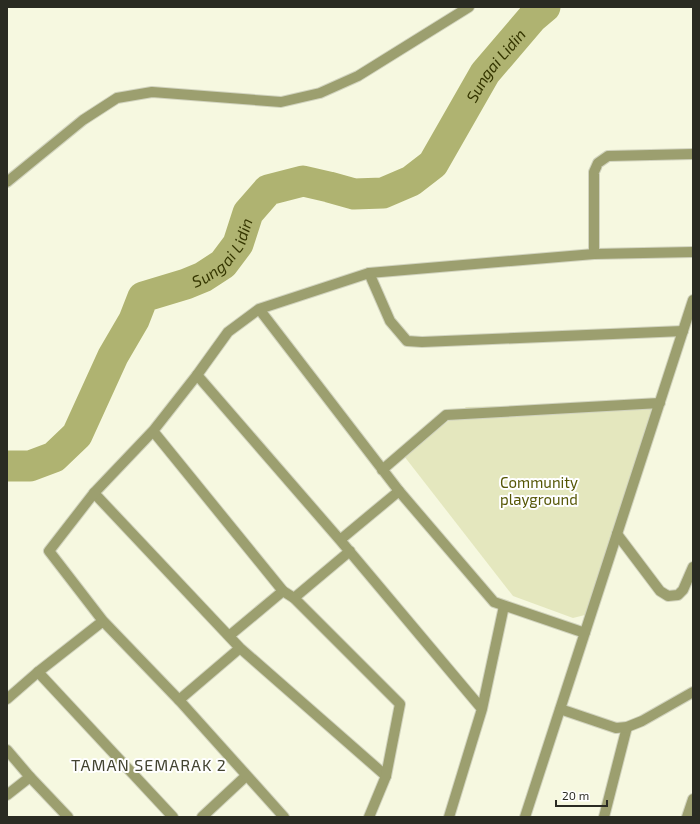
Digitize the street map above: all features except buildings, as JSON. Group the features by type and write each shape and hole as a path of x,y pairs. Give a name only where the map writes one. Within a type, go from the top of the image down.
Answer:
{"street":[{"path":"7,182 83,120 117,98 152,92 281,102 320,93 358,76 469,7"},
{"path":"594,254 594,172 598,163 608,156 693,154"},
{"path":"284,817 179,700 102,621 49,551 94,493 153,431 197,375 228,332 259,309 369,273 594,254 693,252"},
{"path":"369,273 390,321 407,341 422,342 683,331"},
{"path":"525,817 693,300"},
{"path":"259,309 382,470 494,602 585,632"},
{"path":"197,375 350,551 482,709"},
{"path":"382,470 446,415 660,403"},
{"path":"153,431 283,591 294,598 400,704 386,776 369,817"},
{"path":"340,540 399,491"},
{"path":"94,493 240,648 386,776"},
{"path":"617,534 660,591 668,596 678,595 683,590 693,567"},
{"path":"294,598 350,551"},
{"path":"229,636 283,591"},
{"path":"449,817 482,709 504,606"},
{"path":"7,699 102,621"},
{"path":"179,700 240,648"},
{"path":"38,672 173,817"},
{"path":"560,709 616,728 627,727 642,721 693,692"},
{"path":"604,817 627,727"},
{"path":"7,750 68,817"},
{"path":"202,817 246,776"},
{"path":"7,795 30,777"},
{"path":"687,817 693,799"}],"green space":[{"name":"Community playground","path":"660,403 585,615 573,618 513,596 404,456 466,407"}],"waterway":[{"name":"Sungai Lidin","path":"7,466 30,466 54,457 77,435 113,356 134,320 143,297 186,284 203,277 223,264 238,244 248,213 268,190 303,181 354,194 383,193 411,181 433,164 485,73 532,18 545,7"}],"district":[{"name":"TAMAN SEMARAK 2","path":"149,764"}]}
